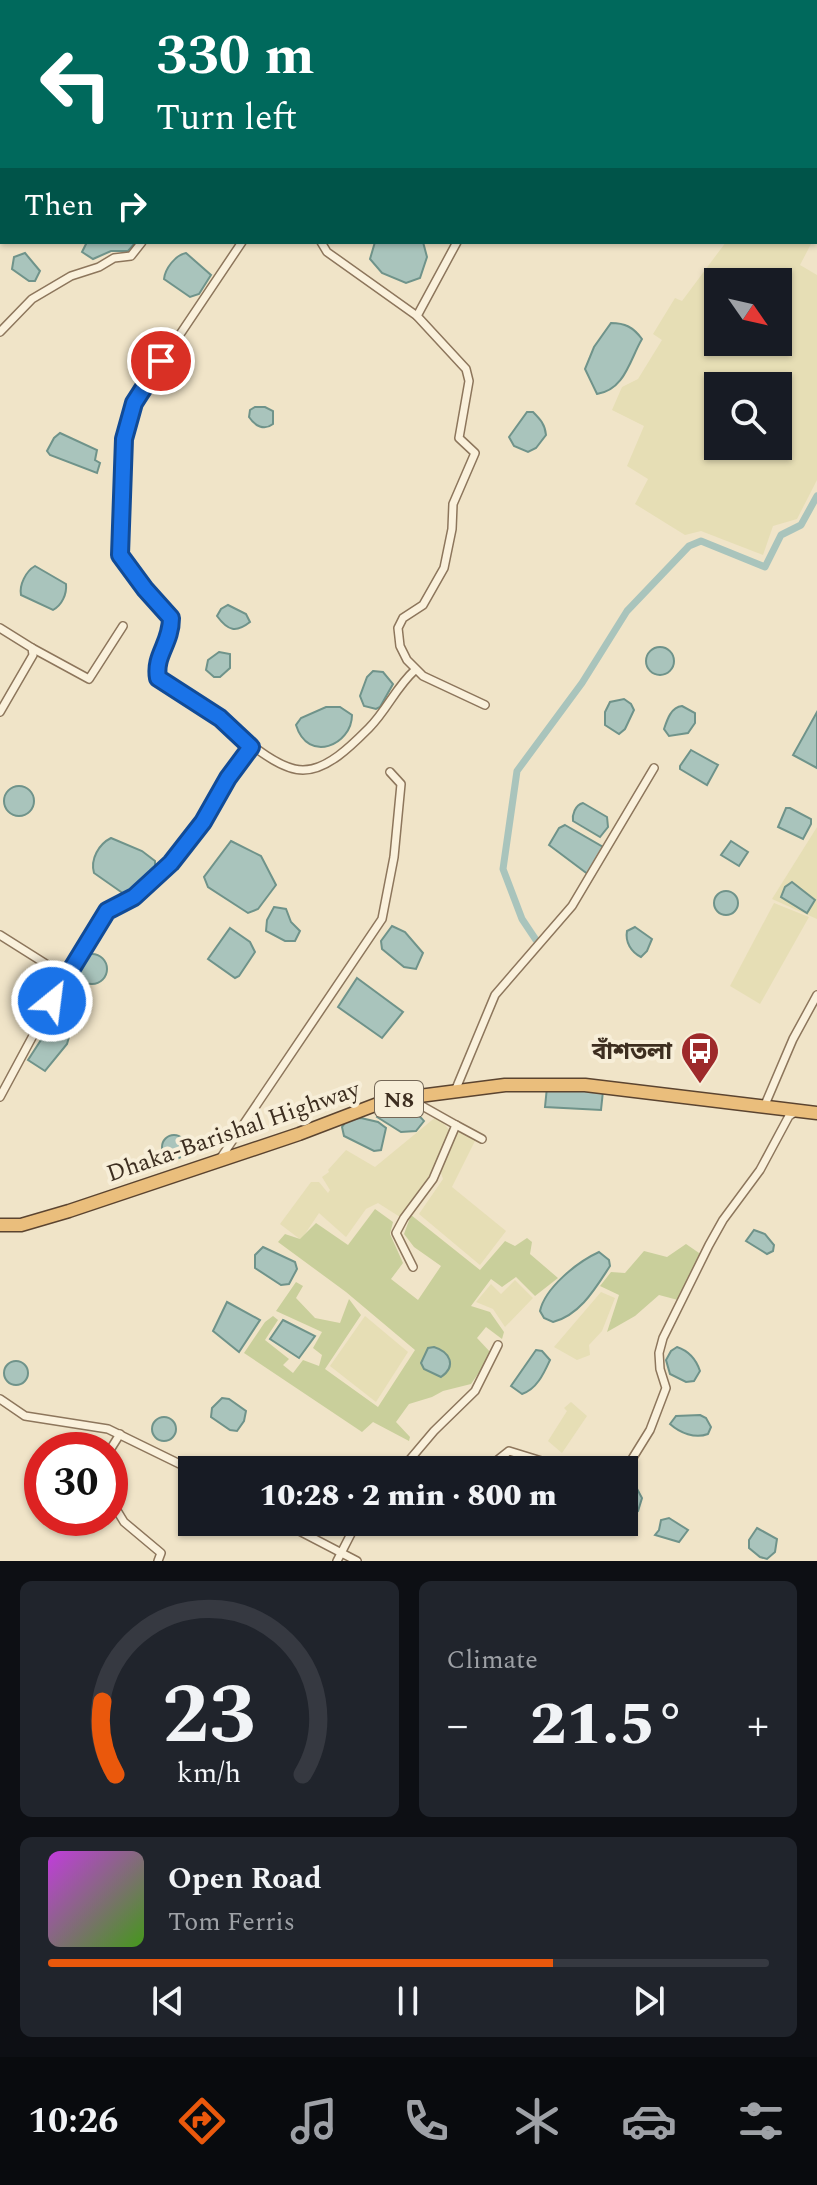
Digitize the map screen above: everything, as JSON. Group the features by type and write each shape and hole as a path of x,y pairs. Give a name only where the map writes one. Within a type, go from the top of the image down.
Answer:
{"highway":[{"name":"Dhaka-Barishal Highway","path":"0,1225 21,1225 388,1100 505,1085 585,1085 817,1113"}],"street":[{"path":"0,332 32,299 71,276 99,267 114,258 131,256 140,244"},
{"path":"241,244 134,403 124,439 120,555 171,618 171,635 156,665 158,678 220,718 251,747 288,767 304,770 325,764 369,727 401,682 415,670"},
{"path":"322,244 327,252 417,316 466,369 469,381 459,438 475,453 453,504 452,529 444,568 423,605 399,622 400,646 415,670 423,676 485,705"},
{"path":"417,316 456,244"},
{"path":"0,628 89,679 123,626"},
{"path":"0,712 33,655 32,648"},
{"path":"0,1097 65,976 107,911 134,897 171,863 203,822 228,778 251,747"},
{"path":"455,1091 495,995 572,906 654,768"},
{"path":"219,1160 382,919 394,857 401,784 390,772"},
{"path":"0,935 65,976"},
{"path":"764,1107 793,1039 817,995"},
{"path":"405,1098 482,1139"},
{"path":"634,1456 650,1430 666,1388 659,1353 679,1303 723,1220 760,1170 789,1116 797,1111"},
{"path":"413,1267 396,1233 433,1179 456,1125"},
{"path":"413,1456 475,1391 498,1345"},
{"path":"0,1399 25,1416 115,1432"},
{"path":"128,1438 178,1463"},
{"path":"503,1456 509,1451 531,1456"},
{"path":"128,1525 161,1553 158,1561"},
{"path":"310,1536 357,1561"},
{"path":"337,1561 349,1536"}],"shaded area":[{"path":"725,244 811,244 800,265 817,275 817,480 797,519 773,526 763,555 701,531 685,535 635,504 648,479 627,466 644,426 612,410 622,387 638,379 662,340 653,334 675,298 682,301 704,272 704,356 792,356 792,268 707,268"},
{"path":"817,827 817,919 772,899"},
{"path":"774,903 809,917 760,1004 730,986"},
{"path":"437,1116 451,1132 421,1194 400,1217 378,1203 366,1209 346,1237 319,1213 301,1240 280,1224 311,1182 319,1182 328,1193 330,1190 322,1177 346,1150 375,1167"},
{"path":"456,1130 476,1139 452,1187 506,1231 480,1265 419,1214 443,1179 440,1170"},
{"path":"515,1280 533,1298 505,1327 493,1309 476,1302 491,1284 501,1294"},
{"path":"601,1292 615,1298 602,1331 589,1345 590,1355 577,1360 554,1347"},
{"path":"365,1316 408,1352 376,1402 330,1366"},
{"path":"571,1402 587,1416 562,1453 548,1441 567,1411 564,1408"}],"green space":[{"path":"375,1209 393,1222 390,1234 403,1263 391,1279 418,1300 441,1266 414,1247 404,1234 411,1215 480,1270 505,1241 515,1246 527,1238 532,1242 530,1254 558,1278 535,1296 516,1277 502,1287 491,1279 471,1306 490,1312 504,1332 502,1339 486,1327 477,1338 492,1354 471,1384 409,1404 396,1422 410,1437 409,1441 373,1422 362,1432 244,1353 265,1322 273,1316 278,1320 265,1340 289,1359 283,1365 293,1373 303,1360 319,1366 322,1355 313,1348 322,1332 276,1311 296,1282 303,1286 296,1298 315,1318 340,1323 349,1299 361,1315 325,1369 378,1407 415,1350 346,1292 278,1242 285,1234 300,1239 316,1223 348,1245"},
{"path":"686,1244 702,1255 678,1300 659,1295 635,1316 607,1332 619,1295 600,1286 611,1272 625,1273 644,1251 667,1257"}],"water":[{"path":"86,244 134,244 128,251 111,251 93,259 82,252"},
{"path":"374,244 424,244 427,257 420,278 406,283 382,273 370,259"},
{"path":"25,253 40,271 35,281 29,281 12,269 14,257"},
{"path":"186,253 211,275 199,294 190,297 164,279 171,263"},
{"path":"611,323 628,326 642,339 620,380 614,387 597,394 585,369 594,347"},
{"path":"255,407 273,411 273,424 263,427 254,423 249,417 250,410"},
{"path":"527,412 533,412 540,419 546,435 536,448 528,452 514,446 509,437"},
{"path":"60,433 97,450 95,460 100,463 97,473 50,455 47,451"},
{"path":"35,566 66,584 63,599 53,610 21,595 24,579"},
{"path":"228,605 246,614 250,622 236,629 225,625 217,616"},
{"path":"660,647 670,651 674,661 670,671 660,675 650,671 646,661 650,651"},
{"path":"219,652 230,654 230,668 220,677 214,677 206,670 208,660"},
{"path":"373,671 383,672 393,684 376,709 364,706 360,696 367,677"},
{"path":"624,699 634,710 625,729 619,734 605,725 605,712 610,702"},
{"path":"682,706 695,713 695,723 688,733 669,736 664,729 668,718 672,711"},
{"path":"326,707 340,707 352,715 345,735 337,742 319,747 302,737 296,725 301,718"},
{"path":"817,712 817,768 793,755"},
{"path":"691,750 718,765 707,785 680,769"},
{"path":"19,786 30,790 34,801 30,812 19,816 8,812 4,801 8,790"},
{"path":"583,803 607,817 608,827 600,837 573,821 575,810"},
{"path":"786,808 811,819 803,839 778,827"},
{"path":"565,825 603,847 589,875 549,845 559,828"},
{"path":"111,838 142,851 155,861 155,866 133,892 124,894 94,873 96,852"},
{"path":"231,841 261,856 276,885 258,909 248,913 208,887 204,877"},
{"path":"731,841 748,852 739,866 721,855"},
{"path":"792,882 815,900 807,913 781,897 785,887"},
{"path":"726,891 735,894 738,903 735,912 726,915 717,912 714,903 717,894"},
{"path":"274,907 286,909 291,922 300,931 295,941 285,941 266,931 267,920"},
{"path":"392,926 405,932 423,953 416,969 404,967 382,949 381,941"},
{"path":"635,927 652,939 641,957 627,939 627,931"},
{"path":"230,928 250,942 255,952 235,978 208,959"},
{"path":"92,954 103,958 107,969 103,980 92,984 81,980 77,969 81,958"},
{"path":"357,978 403,1012 382,1038 338,1007"},
{"path":"52,1023 58,1024 69,1037 67,1044 45,1071 28,1060"},
{"path":"547,1087 603,1091 601,1110 545,1107"},
{"path":"381,1109 404,1109 424,1121 416,1131 401,1132 377,1117"},
{"path":"348,1119 378,1122 386,1128 381,1150 374,1151 344,1136 342,1127"},
{"path":"174,1135 183,1138 186,1147 183,1156 174,1159 165,1156 162,1147 165,1138"},
{"path":"754,1230 765,1234 774,1245 773,1251 767,1254 746,1241"},
{"path":"263,1247 295,1262 297,1269 289,1284 281,1285 255,1268 255,1255"},
{"path":"599,1252 609,1260 610,1266 586,1300 563,1319 553,1322 544,1318 540,1311 548,1293 572,1269"},
{"path":"227,1302 260,1320 239,1352 213,1331"},
{"path":"283,1320 315,1336 299,1358 270,1339"},
{"path":"434,1347 444,1352 450,1360 449,1368 441,1377 424,1369 421,1363 428,1348"},
{"path":"677,1347 688,1353 700,1371 694,1381 686,1382 670,1374 666,1360"},
{"path":"536,1350 542,1351 550,1360 536,1384 522,1394 511,1386"},
{"path":"16,1361 27,1368 28,1373 21,1384 16,1385 5,1378 4,1373 11,1362"},
{"path":"222,1398 229,1399 246,1411 237,1431 230,1430 211,1417 212,1408"},
{"path":"700,1415 711,1427 708,1434 688,1434 670,1424 676,1416"},
{"path":"164,1417 172,1421 176,1429 172,1437 164,1441 156,1437 152,1429 156,1421"},
{"path":"638,1491 642,1498 638,1511"},
{"path":"669,1518 688,1530 679,1542 655,1535 661,1520"},
{"path":"757,1528 777,1539 775,1552 767,1559 749,1548 749,1540"}],"waterway":[{"path":"536,940 522,919 503,869 517,771 582,683 627,611 689,546 701,541 765,567 781,535 801,525 817,496"}],"place":[{"name":"বাঁশতলা","path":"700,1085"}],"route":[{"path":"52,1001 107,911 134,897 171,863 203,822 228,778 251,747 220,718 158,678 156,665 171,635 171,618 120,555 124,439 134,403 161,361"}]}
